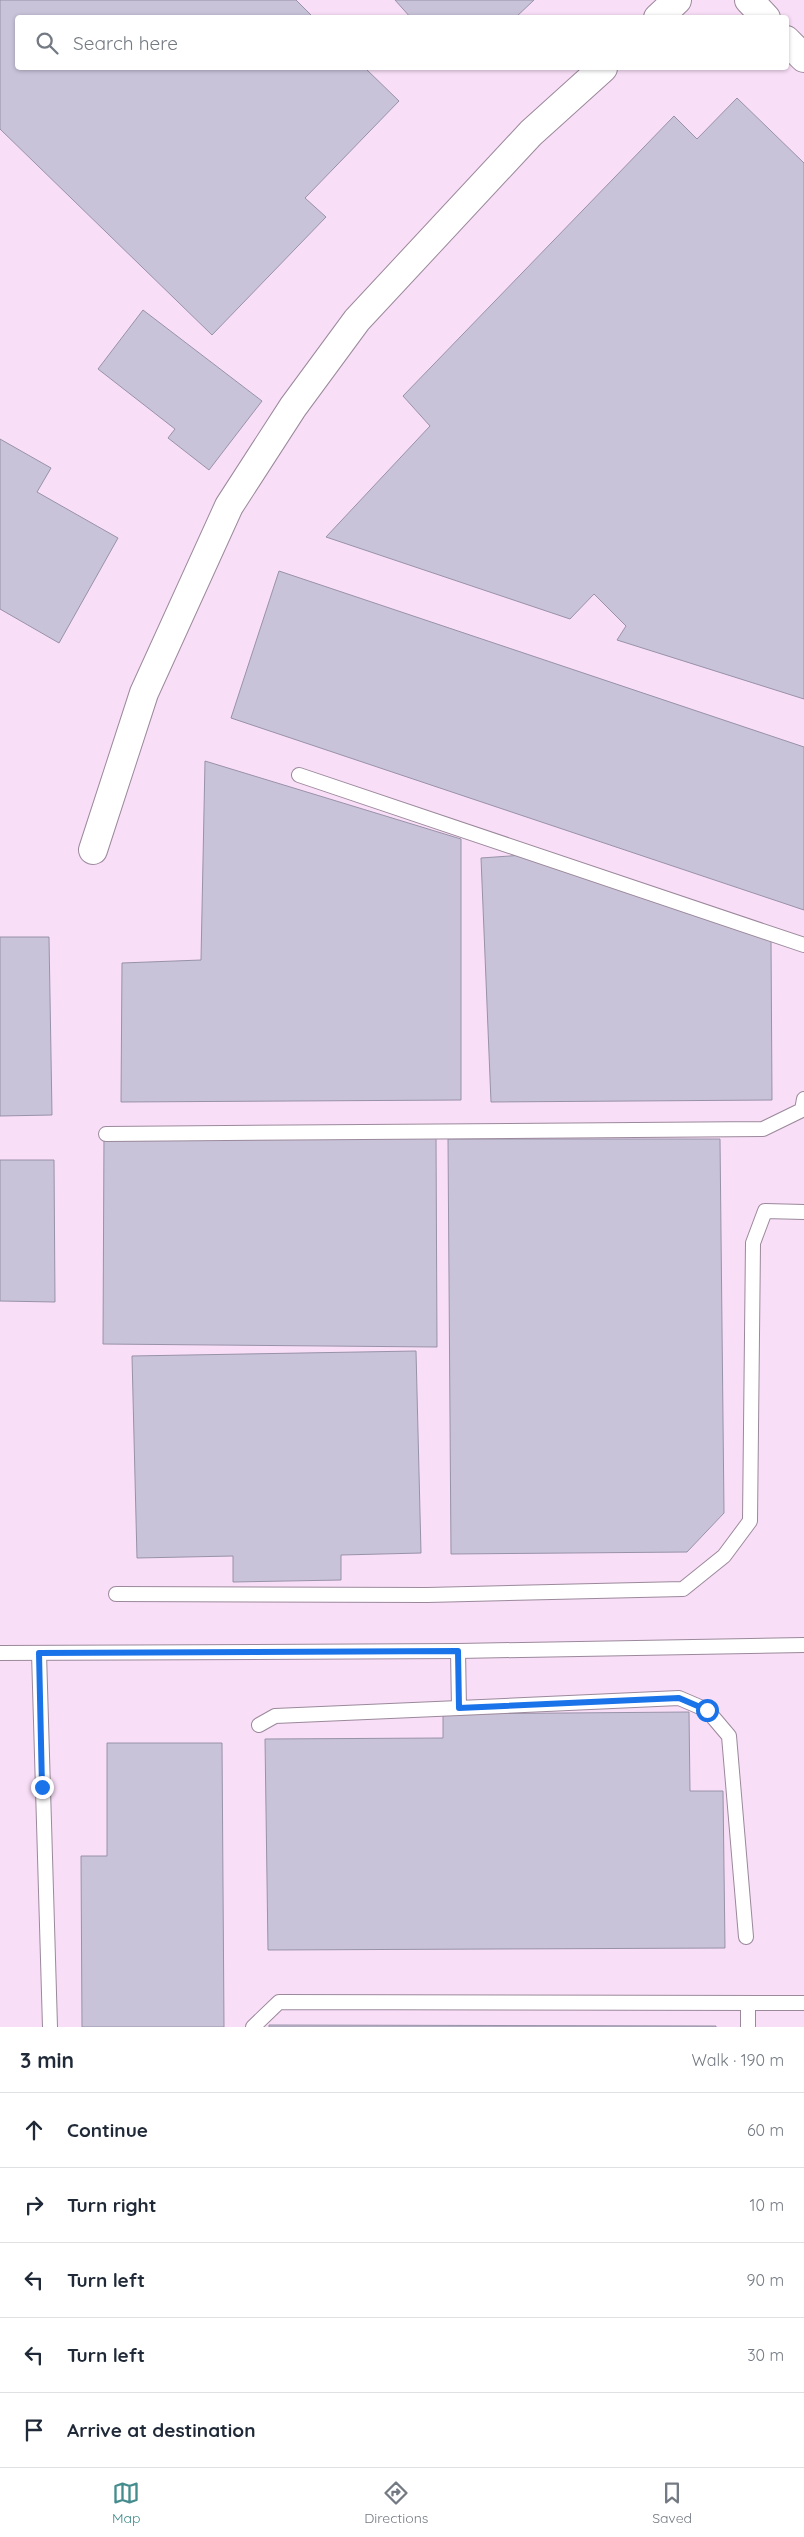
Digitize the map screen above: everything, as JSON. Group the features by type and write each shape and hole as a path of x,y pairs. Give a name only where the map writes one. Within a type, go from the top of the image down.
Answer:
{"street":[{"path":"661,15 677,0"},
{"path":"749,0 763,15"},
{"path":"789,43 804,58"},
{"path":"93,850 144,692 229,506 293,407 357,320 532,133 601,70"}],"lane":[{"path":"299,775 804,945"},
{"path":"106,1134 763,1129 802,1110 804,1099"},
{"path":"116,1594 426,1595 683,1589 724,1556 750,1521 753,1243 765,1211 804,1212"},
{"path":"0,1654 458,1651 804,1645"},
{"path":"458,1651 459,1708"},
{"path":"39,1653 50,2027"},
{"path":"259,1725 275,1716 679,1698 707,1710 729,1736 746,1937"},
{"path":"253,2027 279,2002 804,2003"},
{"path":"748,2003 748,2027"}],"shaded area":[{"path":"0,0 804,0 804,2027 0,2027"}],"building":[{"path":"0,0 296,0 311,15 15,15 15,70 367,70 399,101 305,198 326,217 212,335 0,129"},
{"path":"395,0 534,0 518,15 408,15"},
{"path":"737,98 804,163 804,699 617,640 626,626 594,594 570,619 326,537 430,426 403,396 674,116 697,139"},
{"path":"143,310 262,401 209,470 168,438 175,429 98,369"},
{"path":"0,439 51,468 37,492 118,538 59,643 0,609"},
{"path":"279,571 804,747 804,910 231,718"},
{"path":"205,761 461,839 461,1100 121,1102 122,963 201,960"},
{"path":"524,855 771,940 772,1100 491,1102 481,858"},
{"path":"0,937 49,937 52,1115 0,1116"},
{"path":"104,1132 436,1135 437,1347 103,1344"},
{"path":"448,1139 720,1139 724,1513 687,1552 451,1554"},
{"path":"0,1160 54,1160 55,1302 0,1301"},
{"path":"416,1351 421,1553 341,1555 341,1580 233,1582 233,1556 137,1558 132,1356"},
{"path":"689,1712 690,1791 723,1791 725,1948 268,1950 265,1739 443,1738 443,1714"},
{"path":"107,1743 222,1743 224,2027 82,2027 81,1856 107,1856"},
{"path":"269,2025 716,2026 716,2027 269,2027"}],"route":[{"path":"42,1787 39,1653 458,1651 459,1708 679,1698 707,1710"}]}
